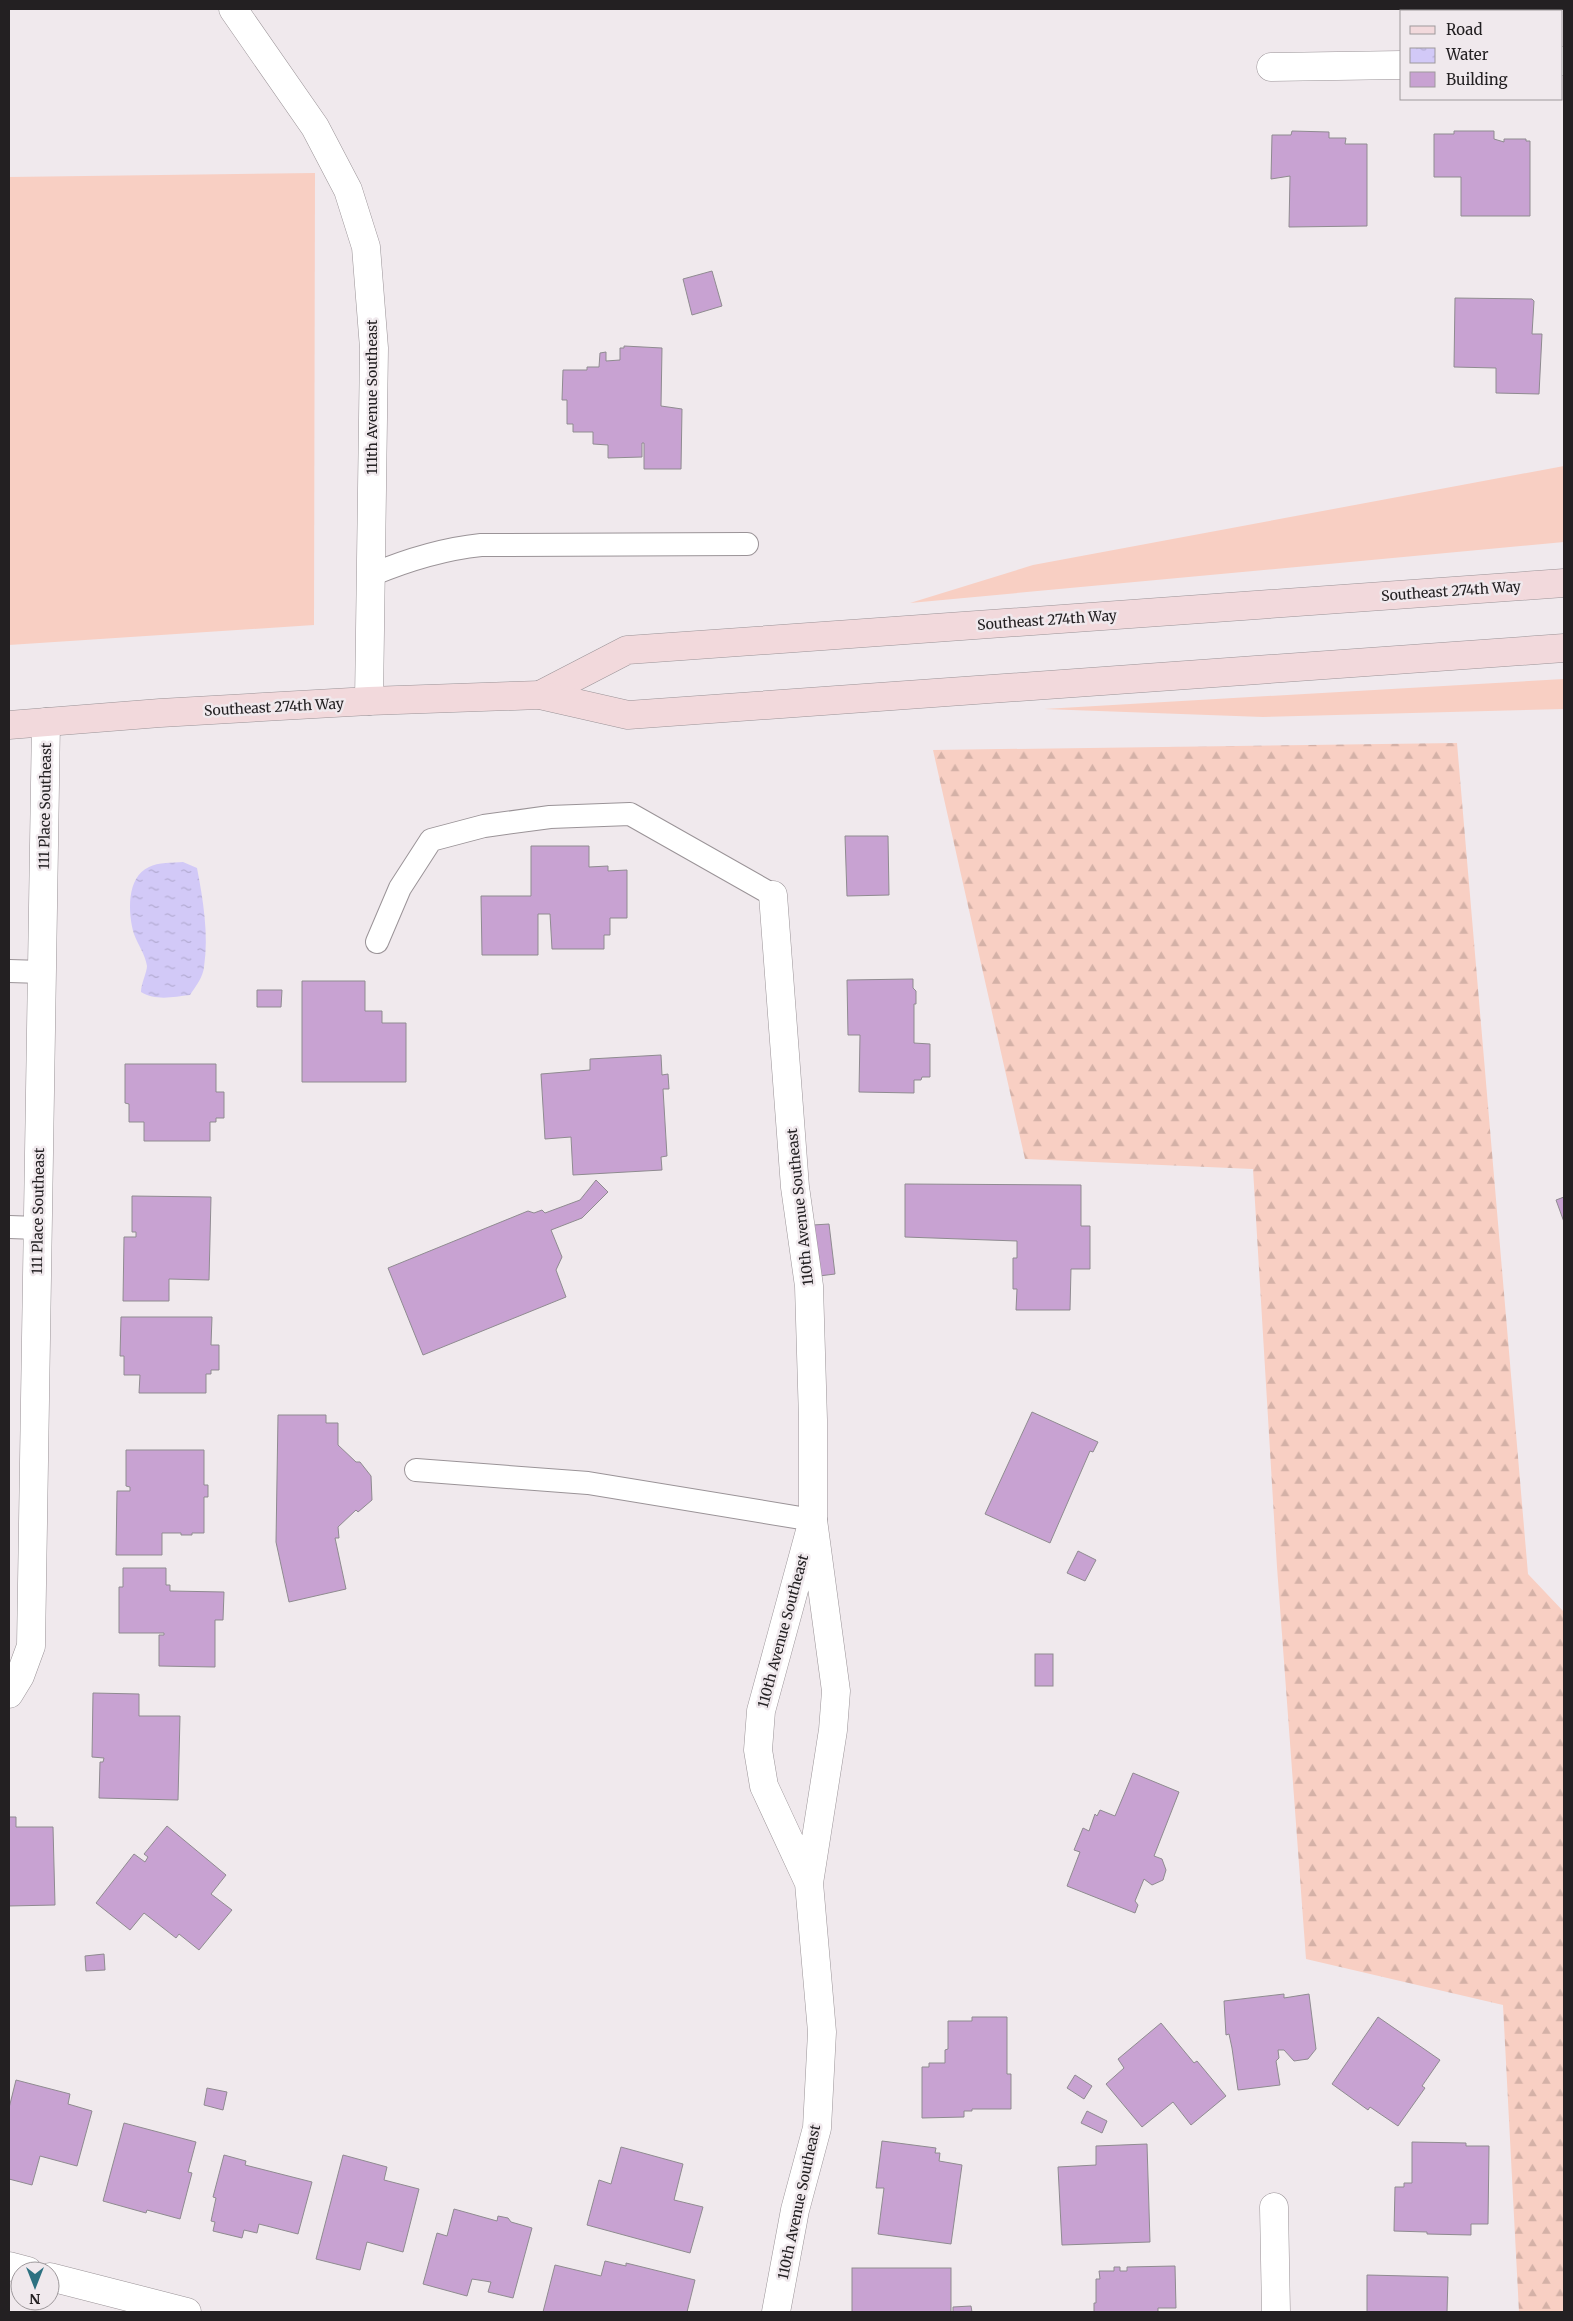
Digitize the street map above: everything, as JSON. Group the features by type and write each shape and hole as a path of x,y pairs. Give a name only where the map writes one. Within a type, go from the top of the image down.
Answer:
{"main road":[{"name":"Southeast 274th Way","path":"540,695 626,650 1564,583"},
{"name":"Southeast 274th Way","path":"9,725 160,713 369,701 540,695 628,715 1564,648"}],"street":[{"name":"111th Avenue Southeast","path":"233,9 315,127 348,190 366,247 374,348 369,701"},
{"path":"1271,67 1400,65"},
{"name":"111 Place Southeast","path":"9,1694 20,1676 31,1646 46,722"},
{"name":"110th Avenue Southeast","path":"773,894 795,1187 809,1286 813,1420 813,1520 836,1691 833,1730 809,1883 822,2032 817,2128 795,2210 776,2312"},
{"name":"110th Avenue Southeast","path":"809,1883 764,1786 758,1750 761,1711 813,1520"},
{"path":"1274,2207 1276,2312"},
{"path":"60,2280 187,2312"}],"lane":[{"path":"371,576 428,554 454,548 481,545 747,544"},
{"path":"377,942 400,888 431,840 484,826 550,817 630,814 773,894"},
{"path":"9,971 42,972"},
{"path":"9,1227 38,1228"},
{"path":"416,1470 588,1483 813,1520"}],"green space":[{"path":"315,173 314,625 9,645 9,177"},
{"path":"1564,466 1564,542 910,603 1033,565"},
{"path":"1564,679 1564,709 1263,717 1044,709"},
{"path":"1457,743 1528,1574 1564,1612 1564,2312 1519,2312 1503,2005 1306,1959 1277,1567 1253,1169 1025,1159 933,750"}],"water":[{"path":"183,862 197,868 206,930 203,971 190,995 165,998 153,997 141,992 147,966 132,926 130,907 133,887 136,879 142,872 153,865"}],"building":[{"path":"1292,131 1329,132 1329,138 1346,138 1345,144 1367,144 1367,226 1289,227 1290,176 1271,179 1272,135 1291,135"},
{"path":"1454,131 1494,131 1494,139 1504,142 1504,139 1526,139 1526,141 1530,141 1530,216 1461,216 1461,177 1434,177 1434,134 1454,134"},
{"path":"712,271 722,306 692,315 683,279"},
{"path":"1455,298 1532,299 1534,301 1532,334 1542,334 1539,394 1496,393 1496,368 1454,367"},
{"path":"624,346 662,348 661,406 682,409 681,469 644,469 644,443 642,443 642,457 608,458 608,445 593,444 593,432 573,432 573,424 567,424 567,400 562,400 563,370 587,370 587,367 599,367 600,353 606,352 606,361 620,360 620,348 624,348"},
{"path":"845,836 888,836 889,895 847,896"},
{"path":"531,846 589,846 589,867 608,866 608,871 627,870 627,918 610,918 610,935 604,935 604,949 552,949 550,914 538,914 538,955 482,955 481,896 531,896"},
{"path":"913,979 913,988 916,991 914,1043 930,1044 930,1077 914,1080 914,1093 859,1092 860,1035 848,1035 847,980"},
{"path":"302,981 365,981 365,1011 382,1011 382,1023 406,1023 406,1082 302,1082"},
{"path":"257,990 282,990 281,1007 257,1007"},
{"path":"661,1055 662,1075 668,1074 669,1089 663,1089 667,1156 661,1157 662,1170 573,1175 571,1137 545,1139 541,1074 590,1070 590,1059"},
{"path":"125,1064 216,1064 216,1092 224,1092 224,1118 216,1118 216,1122 210,1122 210,1141 144,1141 144,1122 129,1122 129,1104 125,1103"},
{"path":"596,1180 608,1192 582,1218 551,1230 562,1257 556,1270 566,1297 423,1355 388,1268 528,1211 534,1213 542,1210 545,1213 580,1200"},
{"path":"905,1184 1081,1185 1081,1226 1090,1226 1090,1269 1071,1269 1070,1310 1016,1310 1017,1289 1013,1289 1013,1258 1017,1258 1017,1241 905,1237"},
{"path":"132,1196 211,1197 209,1280 169,1279 169,1301 123,1301 124,1237 136,1237 136,1232 132,1232"},
{"path":"1564,1197 1564,1222 1556,1200"},
{"path":"829,1224 835,1274 819,1276 813,1225"},
{"path":"121,1317 212,1317 211,1345 219,1345 219,1370 211,1370 211,1374 206,1374 206,1393 139,1393 140,1375 124,1375 124,1356 120,1356"},
{"path":"1032,1412 1098,1442 1093,1452 1090,1451 1050,1543 985,1514"},
{"path":"278,1415 326,1415 326,1423 338,1423 338,1445 356,1462 360,1462 371,1476 372,1500 358,1512 356,1510 338,1527 339,1538 335,1538 346,1589 289,1602 276,1542"},
{"path":"126,1450 204,1450 204,1485 208,1485 208,1497 204,1497 204,1533 181,1535 181,1533 162,1533 162,1555 116,1555 117,1491 130,1491 130,1487 126,1486"},
{"path":"1078,1551 1096,1560 1085,1581 1067,1573"},
{"path":"123,1568 166,1568 166,1585 170,1585 170,1591 224,1592 223,1620 215,1620 215,1667 159,1666 159,1635 164,1635 164,1633 119,1633 119,1587 123,1587"},
{"path":"1035,1654 1053,1654 1053,1686 1035,1686"},
{"path":"93,1693 139,1694 139,1716 180,1716 178,1800 99,1798 100,1762 103,1762 104,1758 92,1757"},
{"path":"1133,1773 1179,1792 1154,1856 1162,1859 1166,1870 1163,1880 1152,1885 1144,1879 1135,1901 1138,1905 1135,1913 1067,1886 1080,1852 1074,1850 1083,1828 1089,1831 1095,1814 1097,1816 1100,1810 1115,1816"},
{"path":"9,1817 16,1817 16,1827 53,1827 55,1905 9,1906"},
{"path":"167,1826 226,1875 211,1894 232,1910 199,1950 179,1934 176,1938 144,1913 130,1930 96,1903 134,1854 145,1862 148,1857 144,1854"},
{"path":"104,1954 105,1970 86,1971 85,1956"},
{"path":"1284,1994 1284,1998 1309,1994 1316,2049 1308,2059 1294,2061 1284,2050 1278,2050 1279,2058 1276,2061 1280,2085 1238,2090 1229,2034 1226,2035 1224,2001"},
{"path":"972,2017 1007,2017 1007,2074 1011,2074 1011,2109 972,2109 972,2111 964,2111 964,2117 922,2118 922,2067 929,2067 929,2063 945,2063 945,2050 948,2049 948,2021 972,2021"},
{"path":"1378,2017 1440,2060 1422,2086 1425,2088 1398,2126 1370,2107 1368,2110 1332,2084"},
{"path":"1161,2023 1194,2063 1197,2061 1226,2096 1191,2125 1173,2102 1142,2127 1106,2084 1124,2068 1118,2059"},
{"path":"1075,2075 1092,2086 1084,2099 1067,2088"},
{"path":"16,2080 70,2094 68,2104 92,2111 77,2166 40,2156 32,2185 9,2179 9,2108"},
{"path":"207,2088 227,2092 223,2110 204,2105"},
{"path":"1087,2111 1107,2121 1102,2133 1081,2123"},
{"path":"124,2123 196,2142 188,2172 192,2173 180,2219 147,2210 146,2213 103,2201"},
{"path":"882,2141 936,2148 935,2153 940,2153 939,2161 962,2165 951,2244 878,2234 884,2188 876,2188"},
{"path":"1412,2142 1466,2143 1466,2146 1489,2146 1488,2224 1471,2224 1471,2235 1394,2231 1395,2187 1404,2187 1404,2183 1412,2183"},
{"path":"1147,2144 1150,2242 1062,2245 1058,2167 1096,2165 1096,2146"},
{"path":"621,2147 683,2164 674,2200 703,2207 690,2253 587,2225 599,2180 611,2184"},
{"path":"224,2155 246,2161 245,2165 312,2182 298,2234 259,2224 257,2233 244,2230 242,2238 213,2231 215,2222 211,2221 216,2198 213,2197"},
{"path":"343,2155 387,2167 384,2180 419,2189 403,2252 367,2242 360,2270 316,2259"},
{"path":"454,2209 497,2221 498,2216 508,2218 511,2222 532,2228 513,2298 488,2292 491,2282 472,2279 467,2296 423,2284 437,2233 447,2236"},
{"path":"605,2261 626,2266 626,2263 695,2280 687,2312 543,2312 555,2265 601,2276"},
{"path":"1175,2266 1176,2308 1158,2308 1158,2312 1094,2312 1096,2279 1100,2279 1099,2271 1114,2271 1114,2267 1120,2267 1120,2271 1127,2271 1127,2267"},
{"path":"852,2268 951,2268 951,2312 852,2312"},
{"path":"1367,2275 1448,2277 1447,2312 1367,2312"},
{"path":"971,2306 972,2312 953,2312 953,2307"}]}
